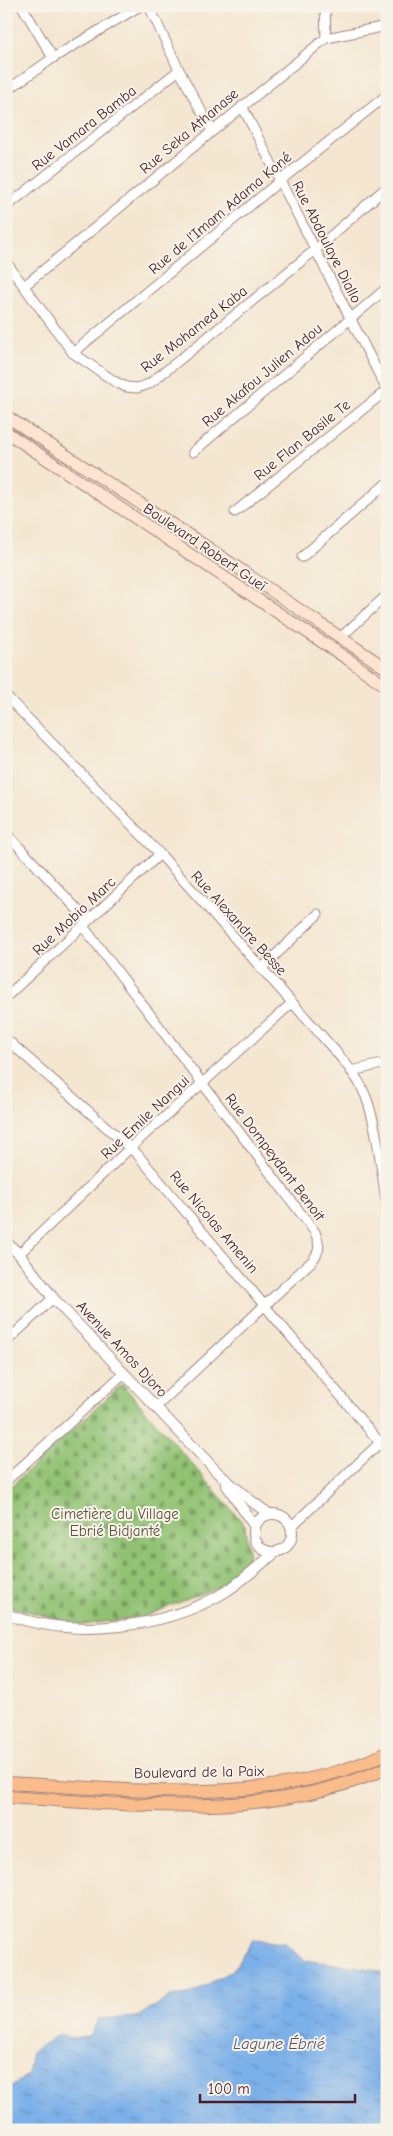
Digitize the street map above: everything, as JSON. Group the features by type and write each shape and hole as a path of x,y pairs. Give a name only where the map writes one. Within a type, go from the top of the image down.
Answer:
{"main road":[{"name":"Boulevard Robert Gueï","path":"6,416 387,669"},
{"name":"Boulevard Robert Gueï","path":"6,432 387,687"},
{"name":"Boulevard de la Paix","path":"6,1783 157,1791 235,1790 289,1784 332,1773 387,1753"},
{"name":"Boulevard de la Paix","path":"6,1797 165,1805 263,1803 341,1786 387,1768"}],"street":[{"path":"22,6 53,58"},
{"path":"6,91 53,58 140,6"},
{"path":"149,6 179,70 212,131"},
{"path":"325,6 326,38"},
{"name":"Rue Seka Athanase","path":"24,286 326,38 387,26"},
{"name":"Rue Vamara Bamba","path":"6,207 179,70"},
{"name":"Rue de l'Imam Adama Koné","path":"73,353 280,180 387,95"},
{"name":"Rue Abdoulaye Diallo","path":"242,106 387,390"},
{"name":"Rue Mohamed Kaba","path":"6,262 73,353 90,366 126,387 136,388 149,384 315,250 387,187"},
{"name":"Rue Akafou Julien Adou","path":"193,452 387,288"},
{"name":"Rue Flan Basile Te","path":"235,512 387,390"},
{"path":"302,557 387,484"},
{"path":"341,637 387,595"},
{"name":"Rue Alexandre Besse","path":"6,696 160,854 351,1071 362,1087 370,1111 387,1205"},
{"name":"Rue Dompeydant Benoit","path":"6,833 86,923 202,1083 315,1232 320,1244 318,1253 312,1260 156,1407"},
{"name":"Rue Mobio Marc","path":"6,997 160,854"},
{"path":"262,969 318,914"},
{"name":"Rue Emile Nangui","path":"19,1254 130,1148 292,1003"},
{"name":"Rue Nicolas Amenin","path":"6,1039 130,1148 387,1451"},
{"path":"351,1071 387,1063"},
{"name":"Avenue Amos Djoro","path":"6,1242 19,1254 54,1298 218,1473 269,1514"},
{"path":"6,1342 54,1298"},
{"path":"6,1481 124,1373"},
{"path":"6,1614 22,1620 85,1627 127,1626 159,1619 200,1605 225,1592 276,1552 282,1550 291,1540 292,1526 387,1436"},
{"name":"Avenue Amos Djoro","path":"218,1473 255,1527"},
{"path":"276,1552 268,1551 256,1542 254,1534 258,1521 269,1514 283,1516 292,1526"}],"green space":[{"name":"Cimetière du Village Ebrié Bidjanté","path":"122,1384 245,1525 249,1559 229,1582 146,1616 83,1625 6,1606 6,1491"}],"water":[{"name":"Lagune Ébrié","path":"253,1940 284,1943 304,1960 371,1969 387,1974 387,2130 6,2130 6,2089 28,2076 32,2052 59,2034 71,2038 89,2037 99,2019 137,2017 170,1997 189,1995 233,1970"}]}
